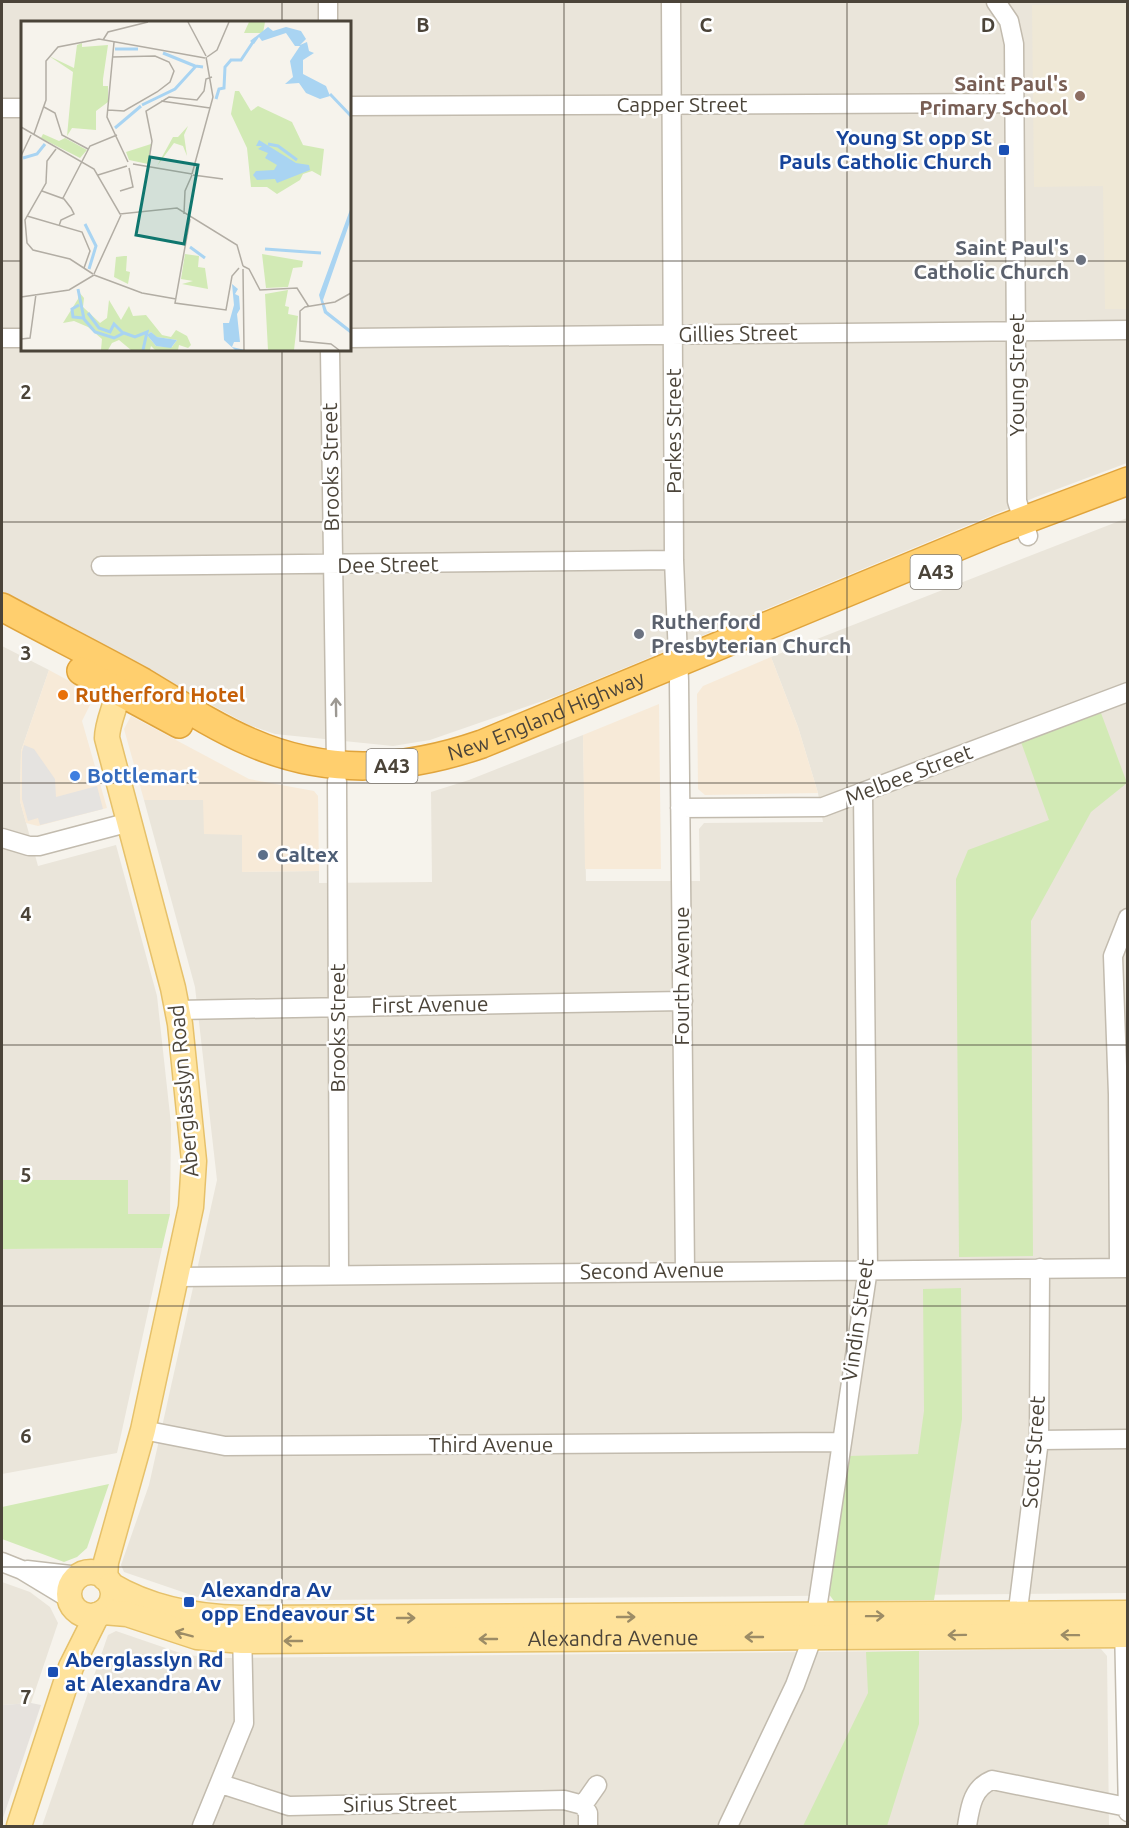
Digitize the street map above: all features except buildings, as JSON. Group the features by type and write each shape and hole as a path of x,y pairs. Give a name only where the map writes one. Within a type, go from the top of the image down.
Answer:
{"highway":[{"name":"New England Highway","path":"2,627 242,756 286,771 337,773 448,756 679,672 1025,529 1128,482"},
{"name":"New England Highway","path":"1025,529 1128,498"},
{"name":"New England Highway","path":"2,607 249,742 337,773"}],"main road":[{"path":"109,665 120,681 120,692"},
{"name":"Aberglasslyn Road","path":"95,1578 116,1522 143,1430 191,1207 194,1161 178,1010 169,966 108,738 110,714 120,692"},
{"path":"19,1827 71,1667 100,1614 111,1603 95,1578 71,1586 70,1602 74,1628 71,1667"},
{"name":"Alexandra Avenue","path":"95,1578 138,1599 242,1630"},
{"path":"70,1602 86,1616 100,1614"},
{"name":"Alexandra Avenue","path":"100,1614 127,1614 196,1637 242,1630 1126,1624"}],"street":[{"path":"328,2 328,21"},
{"name":"Parkes Street","path":"671,2 674,560 679,672"},
{"name":"Young Street","path":"996,2 1009,21 1014,44 1017,501 1025,529"},
{"name":"Capper Street","path":"351,106 1014,103"},
{"path":"2,108 21,108"},
{"name":"Gillies Street","path":"351,338 1128,330"},
{"path":"2,338 21,338"},
{"name":"Brooks Street","path":"330,351 337,773 339,1275"},
{"name":"Dee Street","path":"101,567 332,566 674,560"},
{"name":"Fourth Avenue","path":"679,672 685,1271"},
{"name":"Melbee Street","path":"680,808 809,809 830,805 1128,692"},
{"name":"Vindin Street","path":"728,1827 795,1685 814,1627 868,1269 863,792"},
{"path":"2,838 29,846 39,846 130,822"},
{"path":"1123,1268 1123,1094 1113,956 1128,918"},
{"name":"First Avenue","path":"178,1010 683,1001"},
{"name":"Scott Street","path":"1016,1624 1038,1440 1040,1268"},
{"name":"Second Avenue","path":"176,1277 1123,1268"},
{"name":"Third Avenue","path":"143,1430 225,1446 841,1442"},
{"path":"1038,1440 1128,1439"},
{"path":"2,1562 22,1570 70,1602"},
{"path":"22,1570 95,1578"},
{"path":"967,1827 972,1802 977,1791 992,1780 1127,1809 1126,1624"},
{"path":"202,1827 245,1716 242,1630"},
{"name":"Sirius Street","path":"220,1784 289,1806 564,1800 583,1804"},
{"path":"588,1827 588,1813 583,1804 597,1785"}],"shaded area":[{"path":"2,2 1127,2 1127,463 1036,497 557,696 430,740 393,746 275,734 249,725 2,594"},
{"name":"Saint Paul's Primary School","path":"1127,4 1127,309 1105,309 1103,186 1034,187 1032,5"},
{"path":"1127,518 1127,1593 209,1601 124,1572 121,1565 149,1485 217,1180 195,987 144,800 203,800 242,834 243,872 319,871 319,883 432,882 431,792 469,780 583,735 586,881 700,881 699,829 704,823 823,822 818,793 798,727 771,657"},
{"path":"2,646 49,670 21,751 20,801 38,866 116,845 157,996 171,1124 170,1214 128,1214 127,1180 2,1180"},
{"path":"771,657 798,727 818,793 705,795 698,789 697,694 703,686"},
{"path":"49,670 95,695 82,721 107,808 38,826 26,823 20,801 21,751"},
{"path":"659,704 661,869 585,869 583,735"},
{"path":"131,716 249,779 314,791 318,796 319,871 242,872 242,835 204,834 203,800 144,800 124,729"},
{"path":"24,745 34,749 55,779 56,797 97,786 103,809 40,825 38,818 28,821 22,799"},
{"path":"162,1248 117,1453 2,1474 2,1249"},
{"path":"2,1582 30,1592 50,1607 58,1623 31,1703 2,1705"},
{"path":"116,1631 186,1655 221,1658 1101,1649 1107,1656 1109,1826 42,1826 108,1635"},
{"path":"31,1703 41,1705 2,1821 2,1705"}],"green space":[{"path":"1101,713 1127,783 1091,812 1031,921 1033,1256 959,1257 956,879 968,850 1049,820 1021,742"},
{"path":"2,1180 128,1180 128,1214 170,1214 162,1248 2,1249"},
{"path":"961,1288 962,1419 934,1600 834,1601 828,1593 849,1456 918,1454 924,1411 923,1289"},
{"path":"109,1484 87,1548 77,1557 64,1562 2,1539 2,1507"},
{"path":"919,1651 919,1724 887,1826 803,1826 868,1693 866,1652"}],"place":[{"name":"Saint Paul's Primary School","path":"1080,96"},
{"name":"Young St opp St Pauls Catholic Church","path":"1004,150"},
{"name":"Saint Paul's Catholic Church","path":"1081,260"},
{"name":"Rutherford Presbyterian Church","path":"639,634"},
{"name":"Rutherford Hotel","path":"63,695"},
{"name":"Bottlemart","path":"75,776"},
{"name":"Caltex","path":"263,855"},
{"name":"Alexandra Av opp Endeavour St","path":"189,1602"},
{"name":"Aberglasslyn Rd at Alexandra Av","path":"53,1672"}]}
